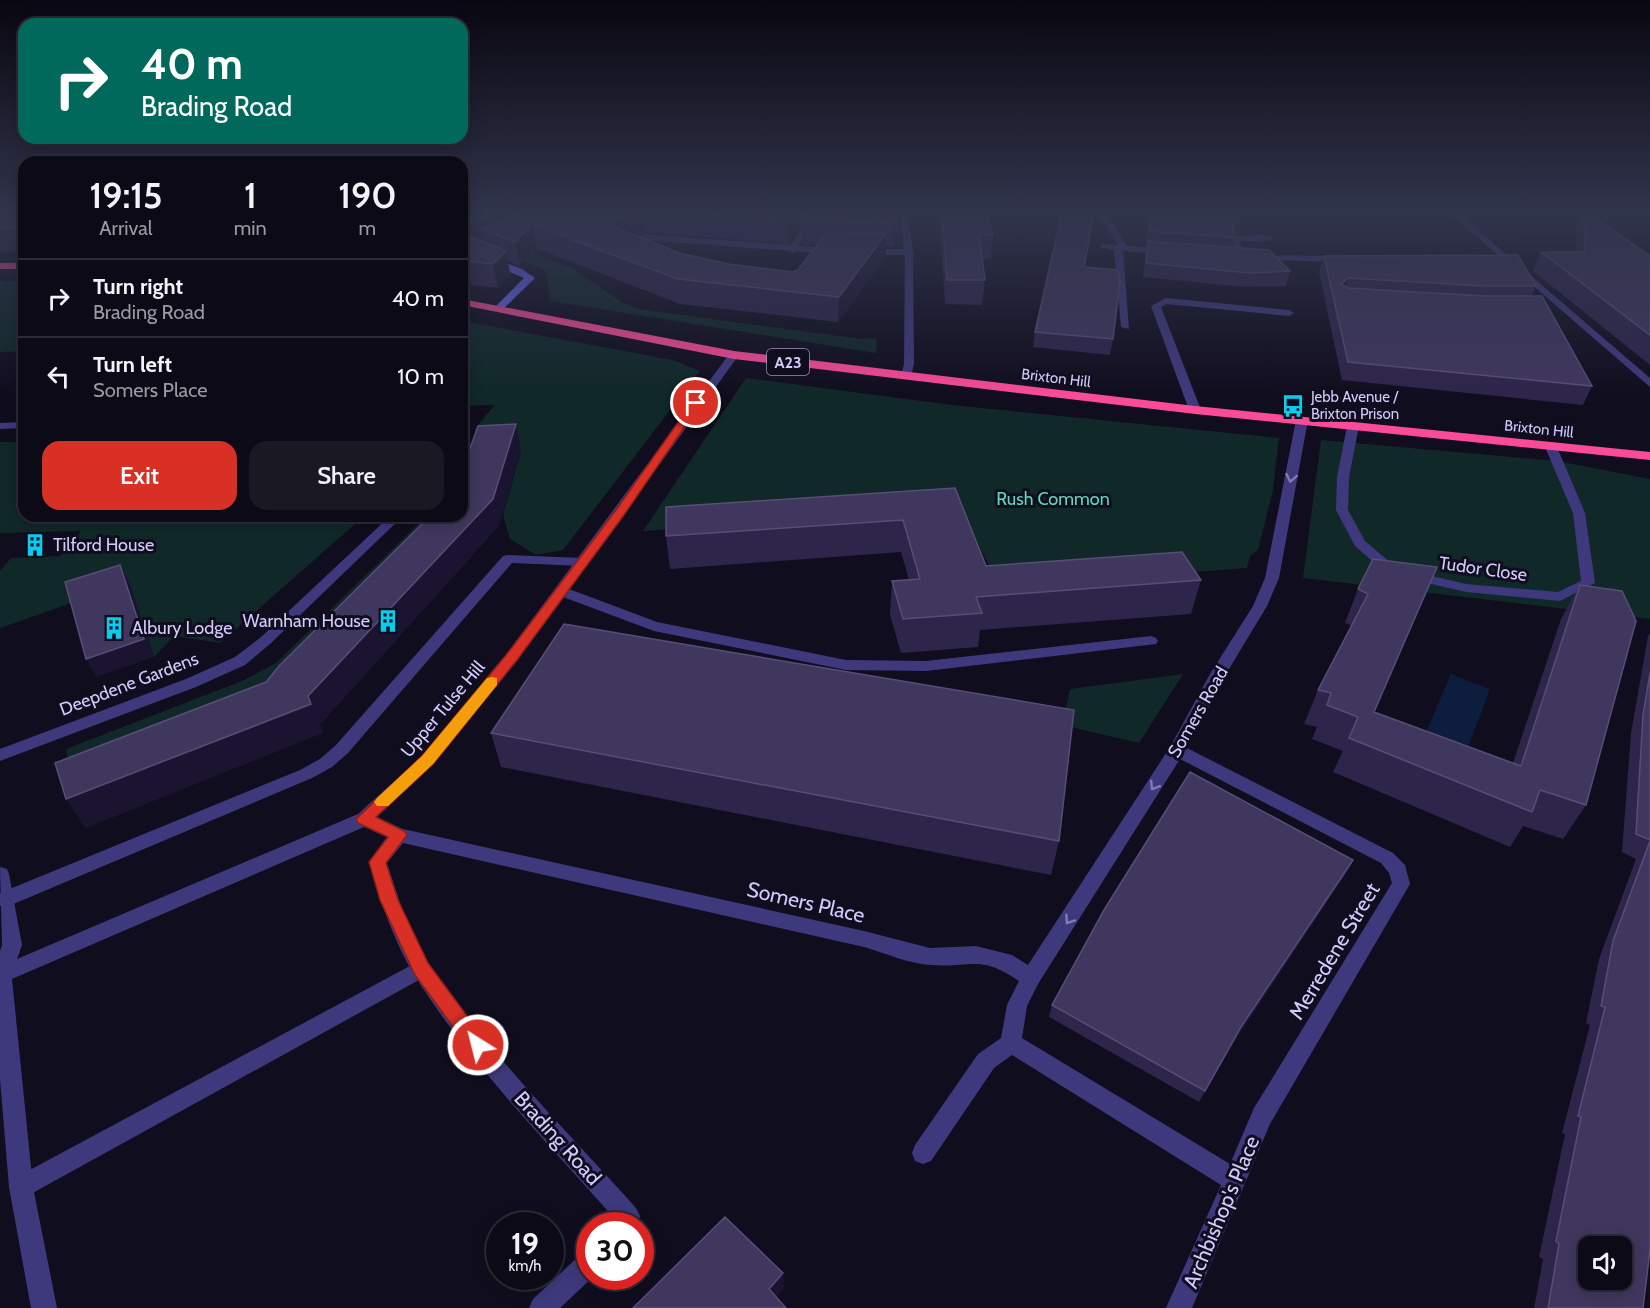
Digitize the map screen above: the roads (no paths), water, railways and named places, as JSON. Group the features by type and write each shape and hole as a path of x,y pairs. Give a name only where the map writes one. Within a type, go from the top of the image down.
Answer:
{"highway":[{"name":"Brixton Hill","path":"468,303 734,355 1195,410 1650,456"}],"street":[{"path":"499,308 530,278 522,273"},
{"path":"906,376 909,273"},
{"path":"1120,273 1126,327"},
{"path":"1523,273 1650,384"},
{"path":"1195,410 1156,306 1166,301 1290,313"},
{"path":"1542,308 1564,308"},
{"name":"Upper Tulse Hill","path":"1,974 364,819 428,760 512,657 734,355"},
{"name":"Somers Road","path":"1031,978 1177,750 1218,674 1260,606 1272,578 1302,420"},
{"path":"0,426 18,425"},
{"name":"Tudor Close","path":"1353,426 1344,477 1342,510 1360,543 1392,571 1466,588 1560,597 1588,583 1579,513 1551,447"},
{"name":"Deepdene Gardens","path":"0,755 191,683 240,661 266,640 391,522"},
{"path":"4,900 306,774 326,763 342,748 508,558 582,562"},
{"path":"560,591 654,626 846,665 926,666 1151,641"},
{"name":"Merredene Street","path":"1177,750 1387,858 1398,870 1401,884 1262,1116"},
{"name":"Somers Place","path":"364,819 399,835 841,934 930,957 976,954 1005,961 1031,978"},
{"name":"Brading Road","path":"399,835 378,862 389,900 422,969 492,1064 624,1212"},
{"path":"0,874 12,945 1,974 21,1187 44,1308"},
{"path":"21,1187 422,969"},
{"path":"923,1153 986,1061 1011,1043 1017,1005 1031,978"},
{"path":"1011,1043 1233,1179"},
{"name":"Archbishop's Place","path":"1179,1308 1262,1116"},
{"path":"542,1308 576,1276"}],"water":[{"path":"1451,674 1490,689 1462,763 1420,746"}],"place":[{"name":"Jebb Avenue / Brixton Prison","path":"1293,406"},
{"name":"Tilford House","path":"35,545"},
{"name":"Warnham House","path":"388,621"},
{"name":"Albury Lodge","path":"114,628"}],"park label":[{"name":"Rush Common","path":"1053,499"}]}
